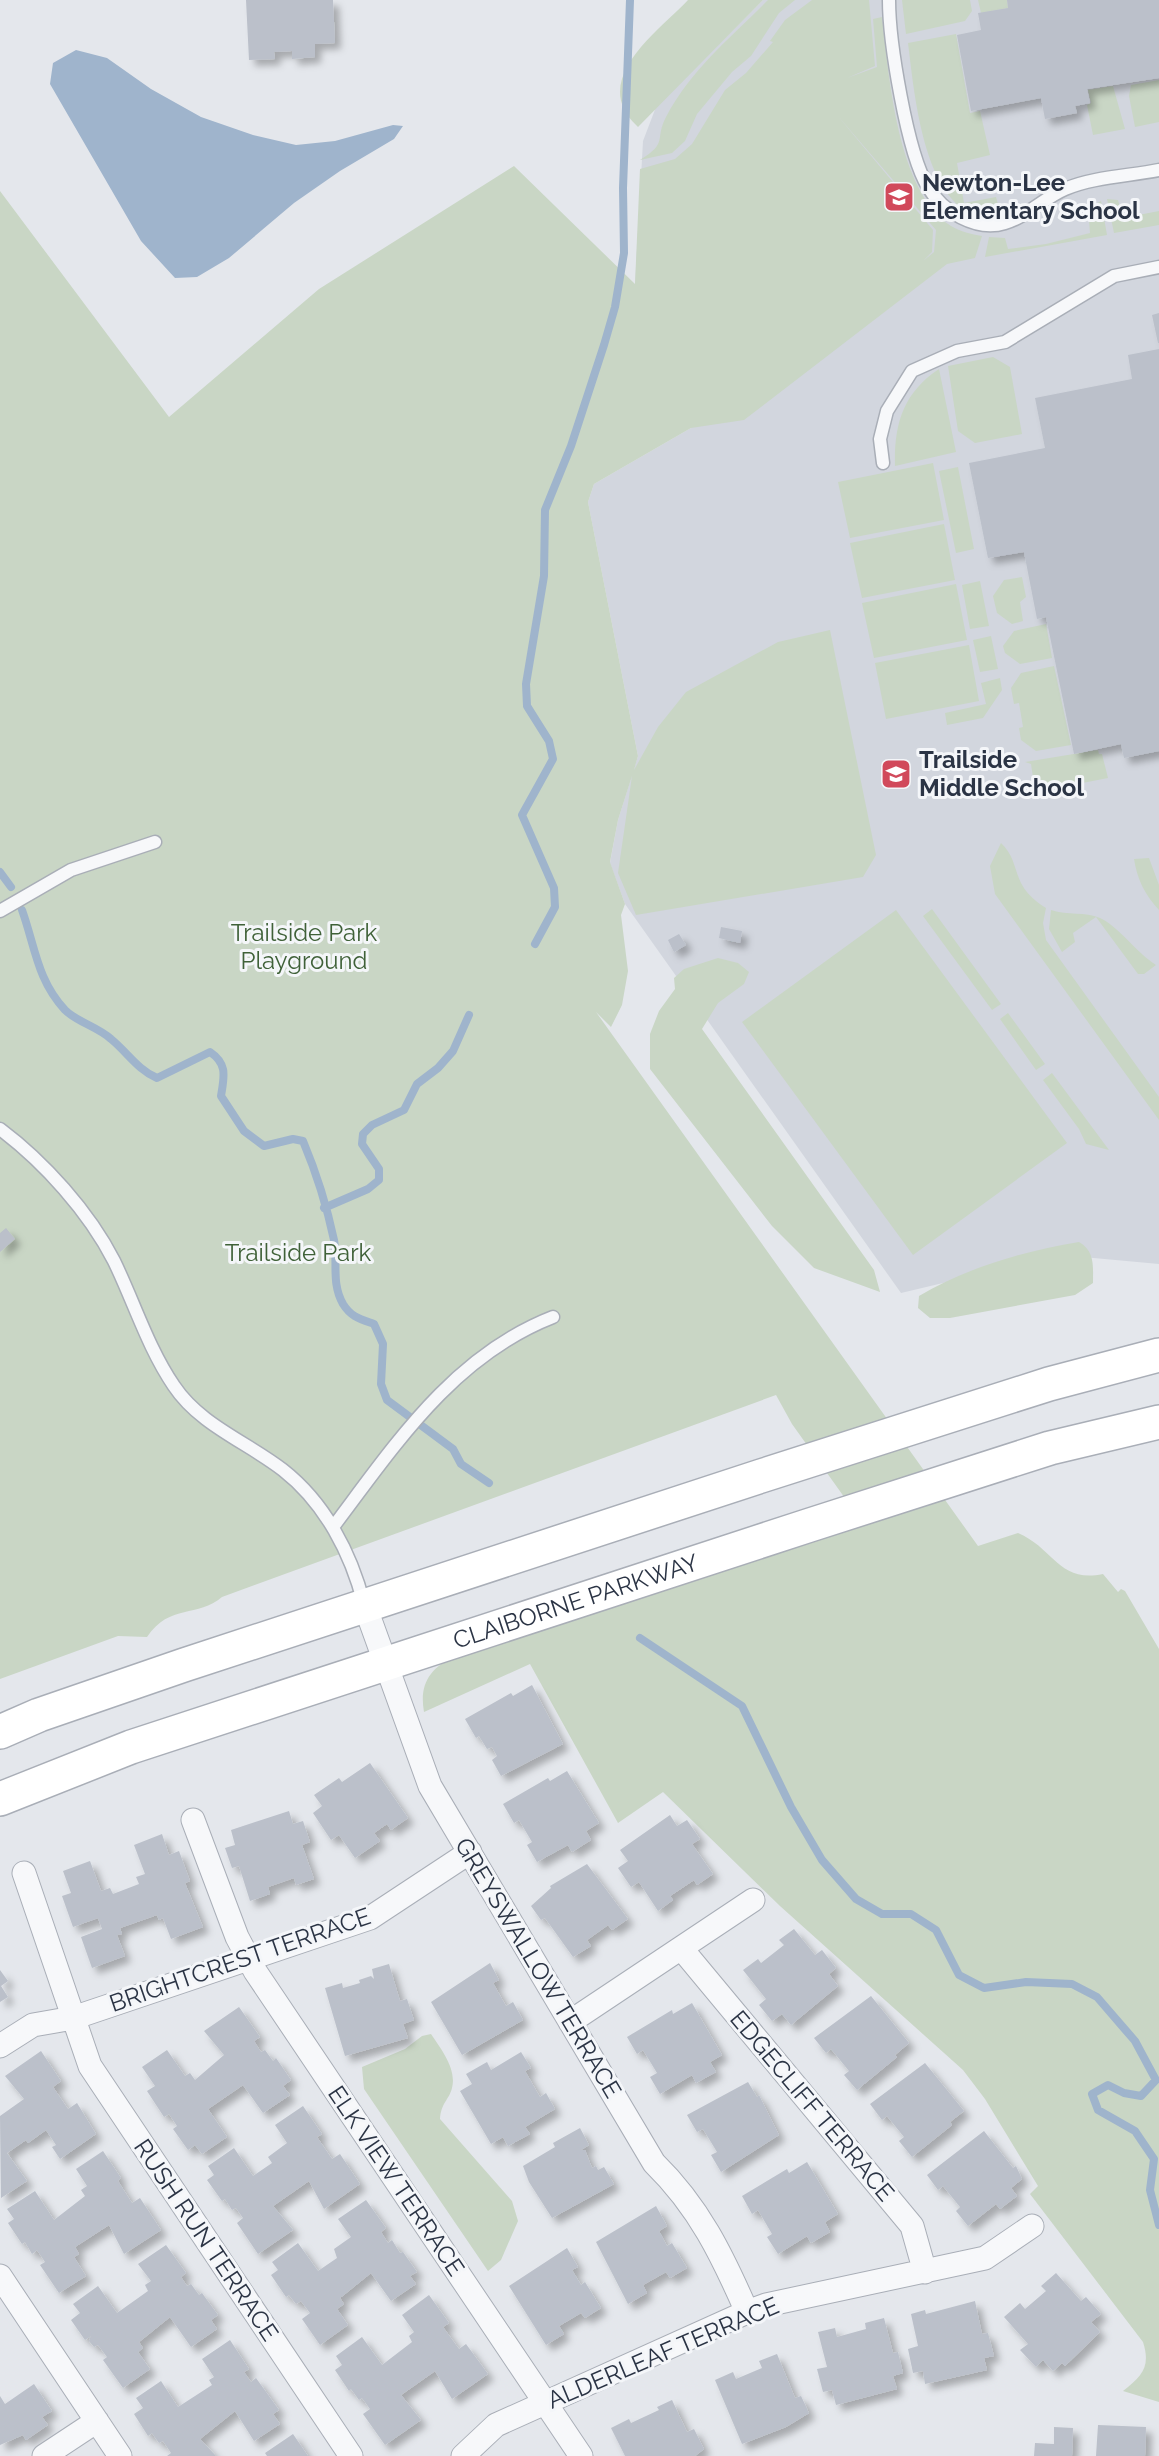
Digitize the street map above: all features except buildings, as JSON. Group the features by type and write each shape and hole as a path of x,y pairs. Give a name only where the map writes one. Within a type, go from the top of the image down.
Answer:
{"main road":[{"path":"0,1732 99,1693 365,1606 1023,1392 1159,1355"},
{"name":"CLAIBORNE PARKWAY","path":"0,1799 131,1747 1050,1448 1159,1422"}],"street":[{"name":"GREYSWALLOW TERRACE","path":"365,1606 430,1786 654,2163 684,2192 724,2260 747,2312"},
{"name":"ELK VIEW TERRACE","path":"192,1820 237,1937 249,1959 580,2456"},
{"name":"BRIGHTCREST TERRACE","path":"0,2046 33,2025 73,2018 370,1918 470,1852"},
{"name":"RUSH RUN TERRACE","path":"24,1873 90,2066 351,2456"},
{"path":"570,2022 753,1900"},
{"name":"EDGECLIFF TERRACE","path":"681,1948 912,2225 925,2272"},
{"name":"ALDERLEAF TERRACE","path":"463,2456 496,2426 747,2312 766,2305 985,2258 1032,2226"},
{"path":"1,2281 120,2456"},
{"path":"44,2456 97,2421"}],"lane":[{"path":"889,0 896,66 913,150 928,187 948,211 973,222 1004,224 1066,188 1159,170"},
{"path":"883,463 880,439 887,411 912,371 957,351 1005,342 1114,276 1159,267"},
{"path":"0,911 71,870 155,842"},
{"path":"0,1129 67,1194 102,1240 174,1387 197,1412 284,1471 333,1527 356,1570 365,1606"},
{"path":"333,1527 421,1410 483,1356 534,1325 553,1317"}],"shaded area":[{"name":"Trailside Middle School","path":"763,0 1159,0 1159,1264 1061,1255 901,1293 625,904 610,863 618,820 638,756 588,502 594,484 691,428 635,285 643,141 656,107"}],"green space":[{"path":"688,0 763,0 638,127 624,109 620,94 622,78 640,48"},
{"path":"768,0 795,0 779,13 751,56 732,72 697,114 685,141 672,153 640,160 658,145 666,117 688,83 712,55"},
{"path":"812,0 869,0 875,66 847,78 877,67 873,19 882,17 893,100 907,160 918,187 933,210 951,226 982,236 975,258 947,264 744,420 691,428 594,484 588,502 638,756 634,770 658,727 686,692 778,642 830,630 876,855 863,877 636,915 618,873 632,776 618,820 610,862 625,904 621,915 628,971 622,1005 611,1027 596,1012 978,1546 1018,1533 1076,1574 1103,1574 1118,1592 1121,1589 1125,1591 1159,1649 1159,2402 1123,2391 1143,2370 1146,2358 1143,2342 1030,2194 1038,2186 985,2099 963,2070 780,1906 663,1792 618,1823 530,1664 424,1712 423,1693 428,1678 439,1666 455,1656 862,1522 792,1424 776,1395 222,1597 203,1607 175,1615 156,1626 147,1637 118,1636 0,1679 0,191 169,417 319,289 514,166 635,284 640,169 675,159 692,144 725,90 746,73 773,42 770,41 785,20","holes":["837,115 936,230 934,252 923,261 932,252 933,230"]},
{"path":"902,0 970,0 972,11 965,21 906,34"},
{"path":"978,0 1007,0 1008,8 981,13"},
{"path":"956,34 970,113 980,111 990,155 957,163 964,203 996,197 1000,212 968,212 952,199 940,182 923,136 908,43"},
{"path":"1159,80 1159,122 1135,127 1129,96 1131,85"},
{"path":"1113,86 1125,129 1093,135 1087,105 1091,103 1088,90"},
{"path":"1107,199 1118,200 1123,218 1159,211 1159,225 1114,233"},
{"path":"1101,201 1107,235 985,257 989,237 1005,238 1008,249 1046,244 1090,233 1088,209"},
{"path":"993,357 1010,367 1022,434 975,443 958,431 948,366"},
{"path":"939,369 956,452 895,466 896,436 903,411 917,388"},
{"path":"933,463 944,520 850,538 838,482"},
{"path":"958,467 974,549 956,553 939,471"},
{"path":"944,524 955,580 862,598 850,543"},
{"path":"1022,577 1026,597 1020,602 1023,621 1012,624 997,613 993,596 1004,580"},
{"path":"980,581 989,626 970,629 962,585"},
{"path":"956,584 967,640 874,658 862,603"},
{"path":"1046,624 1052,658 1020,664 1005,653 1003,646 1014,631"},
{"path":"991,636 998,669 980,672 973,640"},
{"path":"969,645 979,701 886,719 875,663"},
{"path":"1054,666 1071,745 1036,751 1021,740 1019,728 1023,727 1019,703 1014,704 1011,688 1021,673"},
{"path":"1000,678 1002,690 983,718 947,725 945,713 986,704 981,683"},
{"path":"1098,750 1099,754 1102,754 1108,778 1031,793 1030,785 1034,784 1031,764 1025,762"},
{"path":"1001,843 1008,851 1026,891 1046,908 1043,923 1046,940 1159,1097 1159,1120 995,894 990,866"},
{"path":"1149,858 1159,885 1159,910 1142,886 1134,859"},
{"path":"932,909 1001,1004 992,1010 923,916"},
{"path":"896,910 1067,1143 913,1255 742,1022"},
{"path":"1051,910 1096,917 1073,933 1075,942 1062,952 1049,929"},
{"path":"1096,917 1114,927 1156,965 1144,974 1138,974"},
{"path":"718,958 738,963 749,972 744,984 718,1003 702,1029 874,1270 880,1292 814,1268 772,1226 650,1069 650,1034 659,1011 675,989 674,978 684,969"},
{"path":"1008,1013 1045,1064 1036,1070 1000,1019"},
{"path":"1052,1073 1109,1150 1086,1144 1079,1129 1043,1080"},
{"path":"1079,1242 1090,1254 1093,1283 1075,1295 950,1318 930,1318 918,1308 919,1296 956,1277 1037,1250"},
{"path":"431,2034 447,2060 453,2081 440,2119 512,2201 518,2221 501,2260 488,2271 364,2089 362,2067 405,2049 422,2036"}],"water":[{"path":"76,50 107,58 151,89 201,117 253,135 296,145 335,141 393,125 403,126 394,139 340,171 294,203 229,258 197,277 175,278 141,241 50,84 53,63"}],"waterway":[{"path":"535,944 555,907 554,888 522,815 553,759 549,741 527,706 526,684 544,576 545,510 571,446 604,345 615,307 624,253 623,188 630,0"},
{"path":"0,872 11,887"},
{"path":"22,910 48,987 65,1010 106,1035 138,1066 157,1078 210,1052 222,1066 224,1077 221,1096 244,1131 264,1146 293,1139 303,1141 321,1190 331,1228 339,1296 353,1315 374,1324 383,1344 381,1384 387,1400 453,1449 461,1464 489,1483"},
{"path":"324,1208 368,1189 379,1180 379,1169 362,1144 363,1134 372,1125 404,1110 417,1084 438,1068 453,1051 469,1015"},
{"path":"640,1638 742,1706 791,1807 822,1860 856,1899 882,1914 911,1914 936,1930 959,1975 984,1988 1026,1982 1072,1984 1097,1997 1135,2041 1156,2080 1141,2096 1124,2093 1108,2085 1092,2094 1098,2110 1135,2131 1154,2159 1150,2190 1159,2225"}],"place":[{"name":"Newton-Lee Elementary School","path":"899,197"},
{"name":"Trailside Middle School","path":"896,774"}],"park label":[{"name":"Trailside Park Playground","path":"304,947"},
{"name":"Trailside Park","path":"298,1253"}]}
